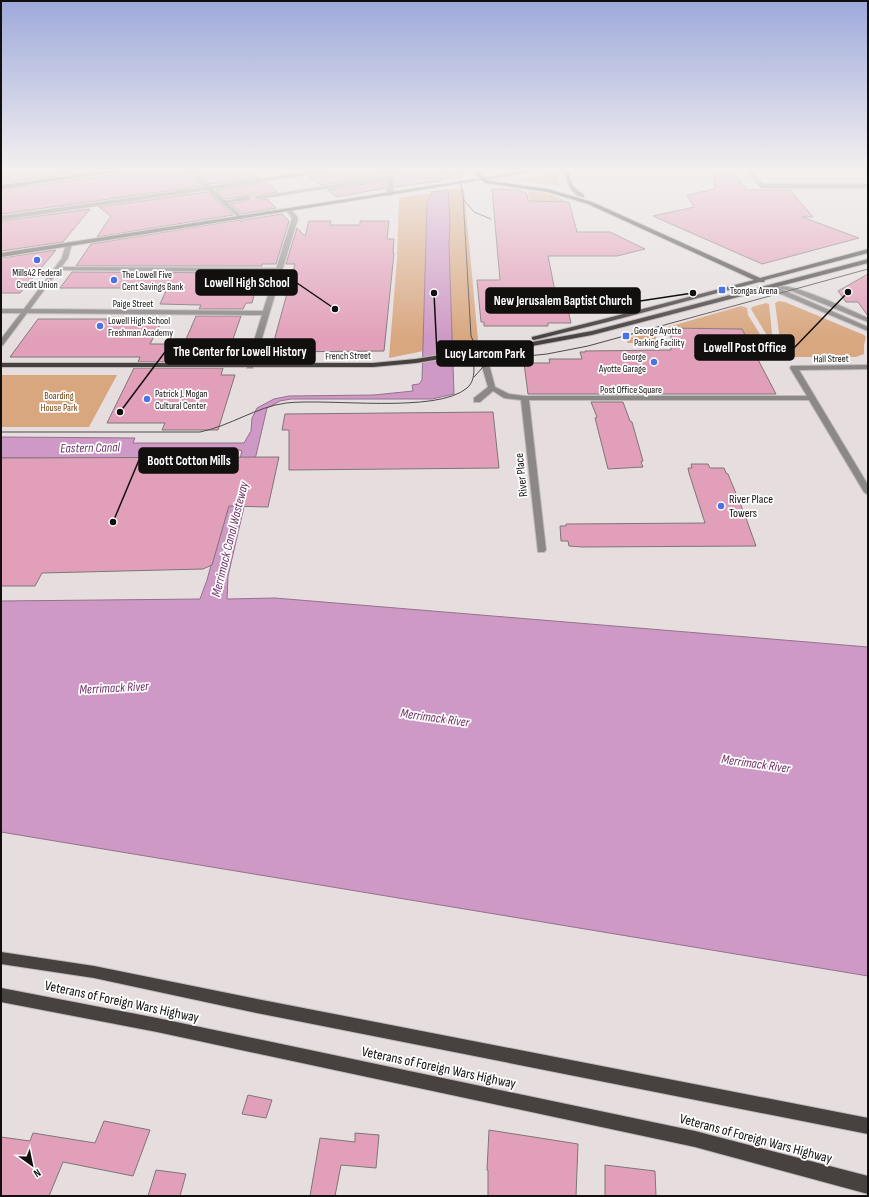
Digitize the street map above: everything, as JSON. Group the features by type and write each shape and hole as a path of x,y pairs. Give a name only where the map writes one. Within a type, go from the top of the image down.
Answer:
{"main road":[{"path":"1,255 183,227"},
{"path":"644,227 774,286"},
{"path":"501,347 868,251"},
{"path":"501,347 532,344 592,333 868,261"},
{"name":"French Street","path":"1,365 373,365 416,361 481,349 501,347"},
{"name":"Veterans of Foreign Wars Highway","path":"1,958 94,972 252,1005 868,1126"},
{"name":"Veterans of Foreign Wars Highway","path":"1,995 164,1027 672,1134 868,1185"}],"street":[{"path":"250,366 292,227"},
{"path":"1,344 65,258 70,244"},
{"path":"57,269 279,270"},
{"path":"774,286 794,289 868,320"},
{"path":"774,286 783,292 868,329"},
{"name":"Paige Street","path":"1,312 266,313"},
{"path":"477,400 492,388 481,349"},
{"name":"Hall Street","path":"812,398 794,368 868,367"},
{"name":"Post Office Square","path":"492,388 507,396 525,398 812,398"},
{"name":"River Place","path":"525,398 541,550"},
{"path":"812,398 868,492"}],"green space":[{"path":"398,227 468,227 478,340 389,358"},
{"path":"779,301 785,302 864,335 866,337 864,354 856,357 788,357 782,355 775,303"},
{"path":"766,303 769,304 773,343 751,309 752,307"},
{"path":"741,306 747,308 748,315 775,358 757,358 742,329 668,328 669,333 654,333 658,343 628,343 626,339"},
{"name":"Boarding House Park","path":"1,375 117,375 89,427 1,427"}],"water":[{"path":"426,227 450,227 449,246 454,394 432,399 291,399 280,401 267,408 228,576 227,599 275,598 868,647 868,976 1,832 1,601 200,599 207,580 242,451 232,449 221,450 206,455 202,458 1,458 1,437 135,438 133,443 244,443 251,431 252,418 257,408 274,399 289,396 374,395 413,391 412,385 419,384 422,380"}],"building":[{"path":"1,227 75,227 63,242 1,251"},
{"path":"104,227 160,227 97,237"},
{"path":"197,227 287,227 276,264 262,264 262,266 76,266 91,244"},
{"path":"307,227 388,227 387,239 394,239 394,253 384,351 271,352 295,264 286,264 297,228 305,236"},
{"path":"495,227 576,227 577,232 610,232 645,249 617,256 548,256 557,301 566,301 571,323 548,323 548,326 484,326 484,322 481,322 477,280 500,280"},
{"path":"678,227 829,227 859,238 762,264"},
{"path":"56,250 20,293 1,293 1,258"},
{"path":"72,272 260,273 252,303 246,303 243,309 199,309 201,305 160,304 169,284 135,284 132,288 60,288"},
{"path":"868,274 868,316 858,302 846,302 838,291"},
{"path":"196,316 241,316 225,362 138,362 140,357 10,357 38,319 163,319 150,344 184,344"},
{"name":"George Ayotte Garage","path":"667,328 742,329 776,394 528,394 524,363 550,363 549,359 582,359 580,352 585,351 671,350 671,337"},
{"path":"134,368 223,368 221,375 235,375 218,430 162,430 165,423 107,423"},
{"path":"591,402 623,402 630,421 632,422 643,461 641,462 643,467 608,469 595,418 597,417"},
{"path":"493,412 499,468 289,470 289,430 282,430 285,414"},
{"path":"279,457 268,507 229,506 212,565 203,569 42,573 35,586 1,586 1,458"},
{"name":"River Place Towers","path":"691,464 708,464 710,468 724,468 728,474 756,546 582,547 569,546 568,541 561,541 560,526 566,526 566,524 705,523 689,473 688,468 692,468"},
{"path":"248,1095 272,1100 266,1118 242,1114"},
{"path":"104,1121 150,1130 133,1176 63,1162 49,1196 1,1196 1,1137 30,1141 33,1133 95,1143"},
{"path":"489,1130 578,1144 576,1196 488,1196 487,1170"},
{"path":"355,1133 379,1135 376,1168 341,1165 335,1196 310,1196 320,1138 355,1142"},
{"path":"605,1165 655,1171 656,1196 605,1196"},
{"path":"156,1170 186,1174 180,1196 148,1196"}],"tram line":[{"path":"465,227 471,336 477,350 489,354 517,357 547,354 588,346 868,269"},
{"path":"1,432 200,432 222,426 264,408 286,403 408,403 432,401 452,396 467,388 471,384 474,373 471,342"},
{"path":"474,377 483,367 505,361"}],"place":[{"name":"Mills42 Federal Credit Union","path":"37,260"},
{"name":"The Lowell Five Cent Savings Bank","path":"114,280"},
{"name":"Tsongas Arena","path":"722,290"},
{"name":"Lowell Post Office","path":"848,292"},
{"name":"Lucy Larcom Park","path":"434,293"},
{"name":"New Jerusalem Baptist Church","path":"693,293"},
{"name":"Lowell High School","path":"335,309"},
{"name":"Lowell High School Freshman Academy","path":"100,326"},
{"name":"George Ayotte Parking Facility","path":"626,336"},
{"name":"George Ayotte Garage","path":"654,362"},
{"name":"Patrick J. Mogan Cultural Center","path":"147,399"},
{"name":"The Center for Lowell History","path":"120,412"},
{"name":"River Place Towers","path":"721,506"},
{"name":"Boott Cotton Mills","path":"113,522"}],"water label":[{"name":"Eastern Canal","path":"90,447"},
{"name":"Merrimack Canal Wasteway","path":"229,539"},
{"name":"Merrimack River","path":"114,687"},
{"name":"Merrimack River","path":"435,717"},
{"name":"Merrimack River","path":"756,763"}]}
